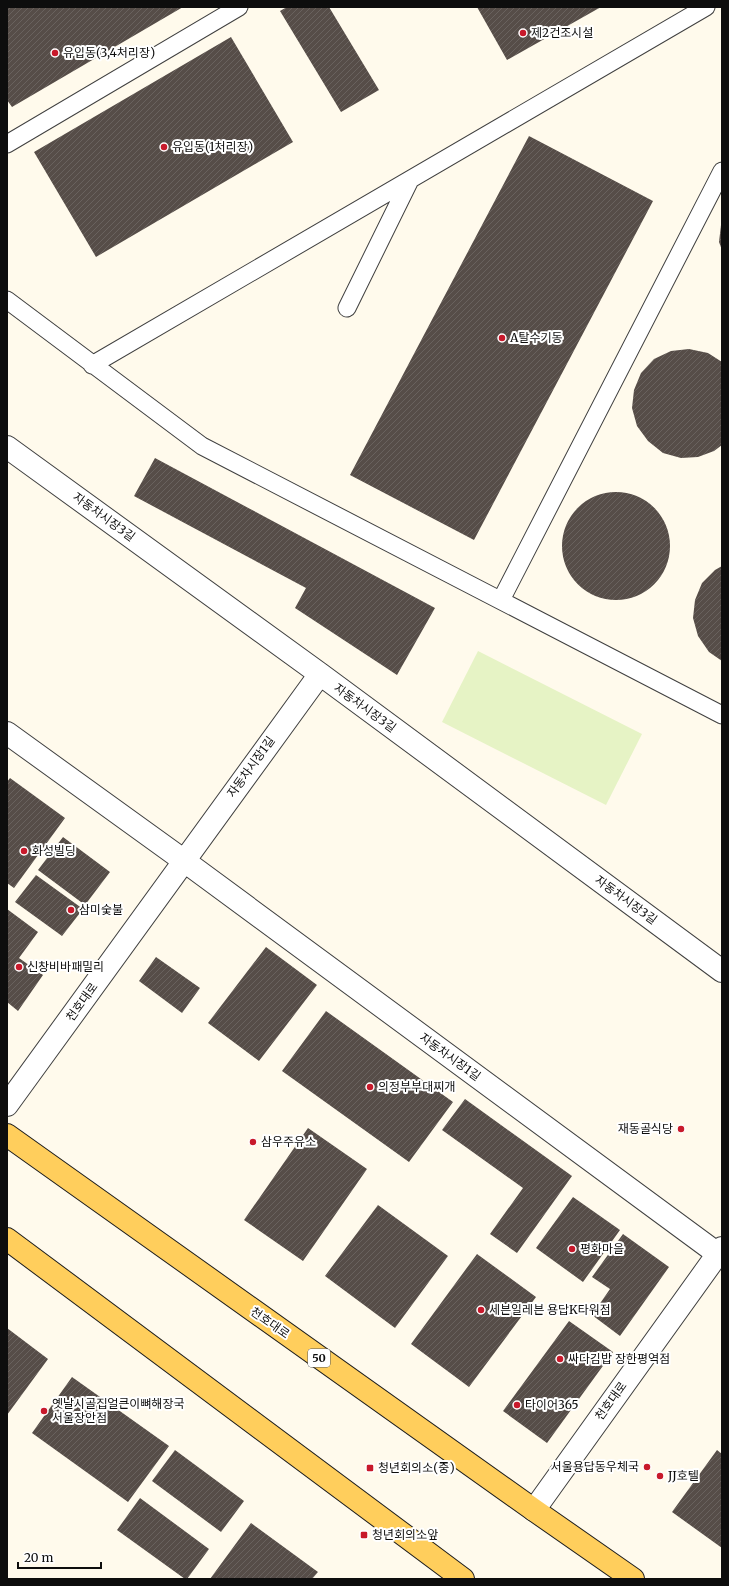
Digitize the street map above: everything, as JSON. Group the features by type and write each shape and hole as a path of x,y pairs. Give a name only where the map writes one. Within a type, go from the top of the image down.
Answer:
{"main road":[{"name":"천호대로","path":"7,1135 633,1579"},
{"path":"7,1239 463,1579"}],"street":[{"name":"자동차시장3길","path":"7,447 320,674 722,971"},
{"name":"자동차시장1길","path":"183,860 320,674"},
{"name":"자동차시장1길","path":"7,733 721,1253"},
{"name":"천호대로","path":"7,1105 183,860"},
{"name":"천호대로","path":"534,1510 721,1253"}],"lane":[{"path":"7,144 239,7"},
{"path":"92,364 706,7"},
{"path":"501,600 722,171"},
{"path":"346,308 410,180"},
{"path":"7,300 202,446 722,715"}],"green space":[{"path":"478,651 642,734 606,805 442,722"}],"building":[{"name":"유입동(3,4처리장)","path":"7,7 183,7 12,107 7,100"},
{"path":"287,7 329,7 379,90 341,112 280,11"},
{"name":"제2건조시설","path":"477,7 601,7 507,60"},
{"name":"유입동(1처리장)","path":"231,37 293,142 96,257 34,152"},
{"name":"A탈수기동","path":"529,136 653,201 474,540 350,475"},
{"path":"722,225 722,250 719,242"},
{"path":"689,349 708,353 722,362 722,445 714,451 698,457 681,458 663,453 648,441 637,426 632,408 634,390 641,373 654,359 671,351"},
{"path":"155,458 435,608 397,675 295,608 306,588 134,496"},
{"path":"616,492 637,496 654,508 666,525 670,546 666,567 654,584 637,596 616,600 595,596 578,584 566,567 562,546 566,525 578,508 595,496"},
{"path":"722,566 722,661 709,652 698,636 693,618 695,600 702,583 715,570"},
{"name":"화성빌딩","path":"10,778 65,818 14,888 7,883 7,782"},
{"path":"63,837 110,872 85,905 38,870"},
{"path":"36,875 83,909 62,936 15,902"},
{"name":"신창비바패밀리","path":"7,909 38,932 19,958 43,975 18,1011 7,1002"},
{"path":"266,947 317,985 259,1061 208,1023"},
{"path":"156,957 200,988 182,1013 139,981"},
{"path":"326,1011 453,1102 409,1162 282,1071"},
{"path":"465,1099 572,1176 517,1253 490,1234 523,1188 442,1130"},
{"path":"308,1128 367,1169 303,1261 244,1220"},
{"path":"573,1197 620,1230 583,1282 536,1248"},
{"path":"378,1205 448,1256 395,1328 325,1276"},
{"path":"623,1234 669,1267 620,1336 592,1315 610,1289 592,1277"},
{"path":"477,1254 536,1297 469,1387 411,1344"},
{"path":"569,1321 613,1352 547,1443 503,1411"},
{"path":"7,1328 48,1359 7,1415"},
{"path":"72,1377 169,1446 128,1502 32,1433"},
{"path":"175,1450 244,1501 221,1532 152,1481"},
{"path":"717,1450 722,1454 722,1548 672,1512"},
{"path":"140,1498 209,1549 187,1579 117,1530"},
{"path":"251,1523 318,1572 312,1579 210,1579"}],"place":[{"name":"제2건조시설","path":"523,33"},
{"name":"유입동(3,4처리장)","path":"55,53"},
{"name":"유입동(1처리장)","path":"164,147"},
{"name":"A탈수기동","path":"502,338"},
{"name":"화성빌딩","path":"24,851"},
{"name":"삼미숯불","path":"71,910"},
{"name":"신창비바패밀리","path":"19,967"},
{"name":"의정부부대찌개","path":"370,1087"},
{"name":"재동골식당","path":"681,1129"},
{"name":"삼우주유소","path":"253,1142"},
{"name":"평화마을","path":"572,1249"},
{"name":"세븐일레븐 용답K타워점","path":"481,1310"},
{"name":"싸다김밥 장한평역점","path":"560,1359"},
{"name":"타이어365","path":"517,1405"},
{"name":"옛날시골집얼큰이뼈해장국 서울장안점","path":"44,1411"},
{"name":"서울용답동우체국","path":"647,1467"},
{"name":"청년회의소(중)","path":"370,1468"},
{"name":"JJ호텔","path":"660,1476"},
{"name":"청년회의소앞","path":"364,1535"}]}
